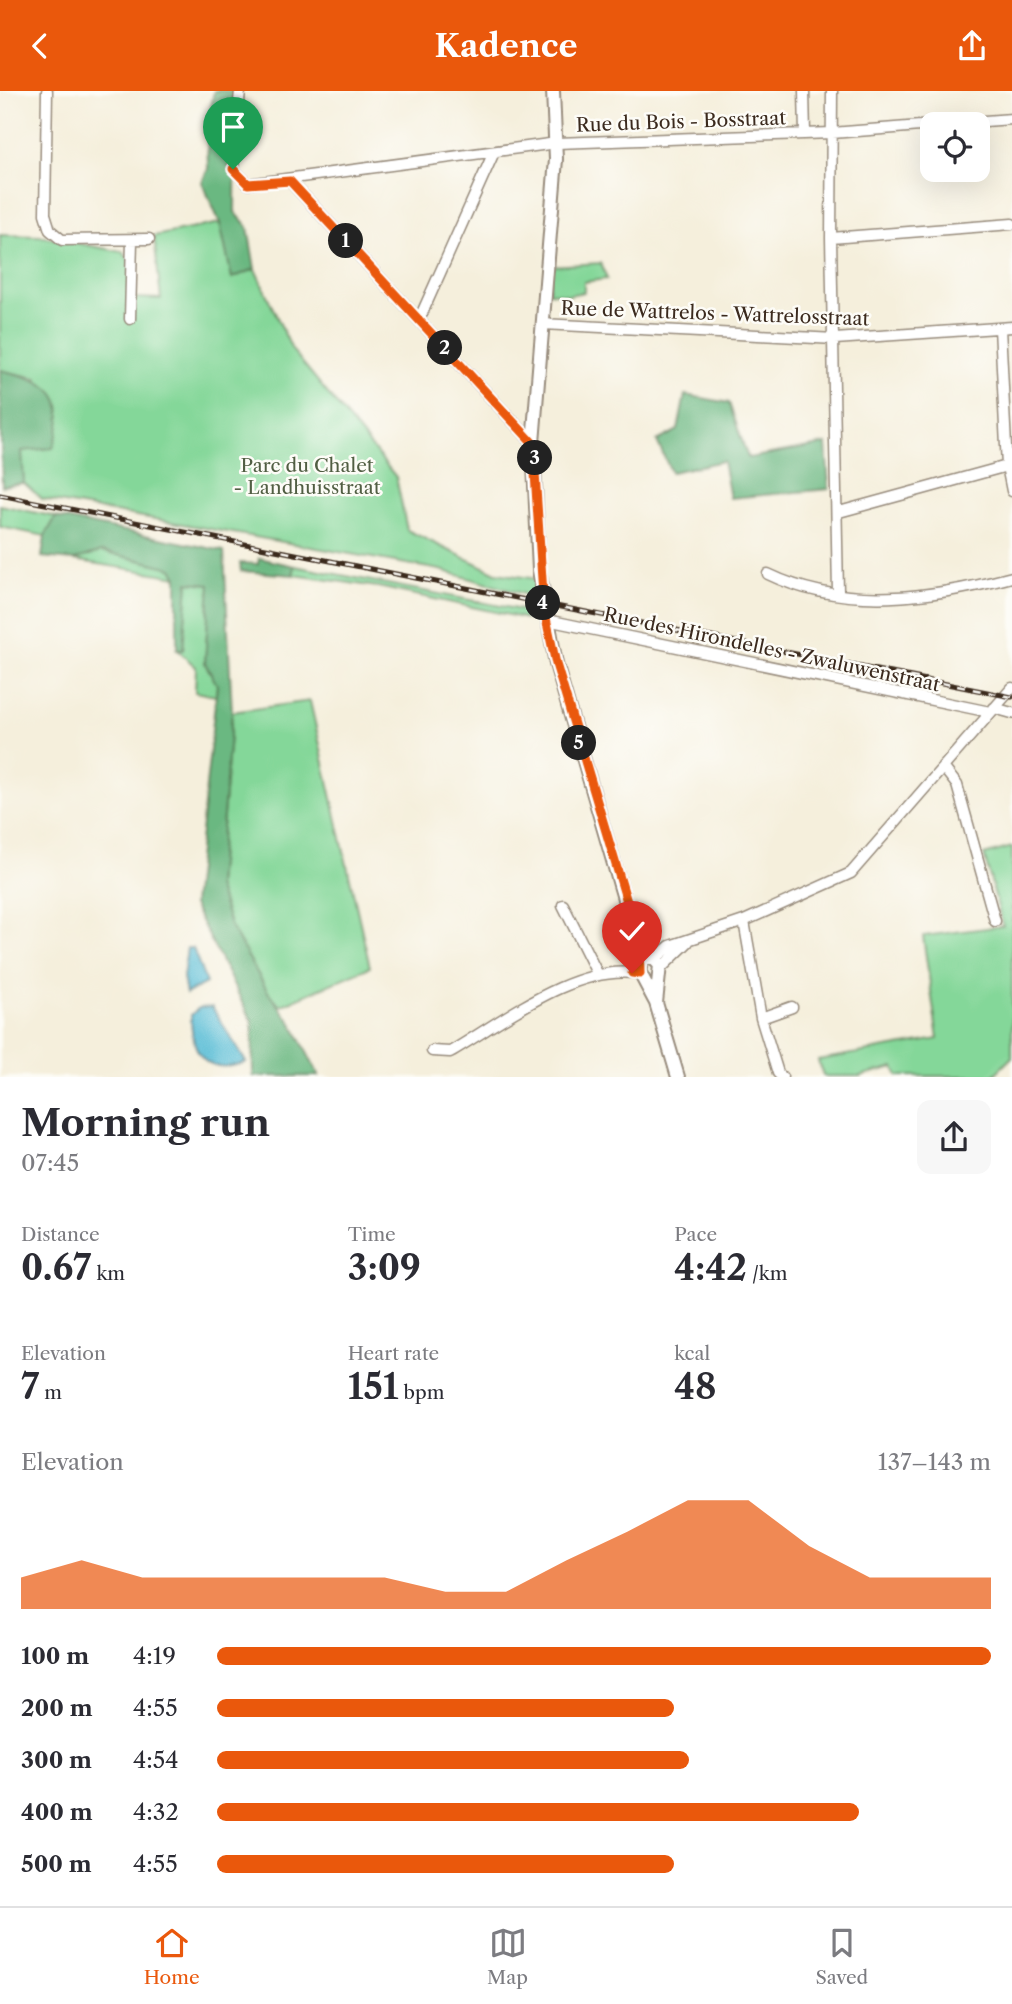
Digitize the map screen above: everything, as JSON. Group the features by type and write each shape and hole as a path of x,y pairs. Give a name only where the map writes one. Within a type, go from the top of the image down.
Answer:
{"street":[{"path":"47,91 45,213 50,230 62,240 149,239"},
{"name":"Rue du Bois - Bosstraat","path":"240,91 233,169 248,184 290,181 557,143 832,133 920,126"},
{"path":"553,91 557,143 539,395 533,443 539,570 556,664 639,942 649,967 656,1003 678,1076"},
{"path":"804,91 805,134"},
{"path":"832,91 831,238 839,512 838,593"},
{"path":"990,121 1012,119"},
{"path":"419,320 494,152"},
{"path":"290,181 533,443"},
{"path":"831,238 1012,223"},
{"path":"130,320 132,240"},
{"name":"Rue de Wattrelos - Wattrelosstraat","path":"542,324 835,339 1012,327"},
{"path":"1000,328 1007,466 1012,491"},
{"path":"839,512 1007,466"},
{"path":"768,574 788,584 838,593 895,598 1012,577"},
{"name":"Rue des Hirondelles - Zwaluwenstraat","path":"547,620 1012,713"},
{"path":"432,1051 450,1052 565,986 597,975 649,967 688,942 744,921 851,873 1012,688"},
{"path":"943,767 957,785 995,921"},
{"path":"563,905 597,975"},
{"path":"744,921 761,1018 778,1073 782,1076"},
{"path":"761,1018 792,1007"}],"green space":[{"path":"214,91 236,91 235,212 248,227 255,269 232,278 220,223 202,182 208,169 207,131"},
{"name":"Parc du Chalet - Landhuisstraat","path":"220,223 232,278 255,269 292,350 396,477 407,530 496,573 538,579 537,598 440,570 42,499 24,483 21,451 37,378 0,370 0,235 40,236 123,252 129,260 134,298 161,299 154,236"},
{"path":"601,263 607,279 584,282 584,292 569,295 549,292 550,266"},
{"path":"0,370 44,385 58,402 60,414 53,448 22,451 24,483 2,486"},
{"path":"685,395 729,403 748,458 826,444 829,489 730,498 723,461 671,472 657,441 678,430"},
{"path":"0,505 56,517 45,536 0,527"},
{"path":"56,517 224,551 232,712 217,886 231,927 268,992 292,1023 319,1076 253,1076 252,1021 193,905 217,685 205,663 210,584 188,582 183,650 177,650 177,577 172,568 102,551 74,560 42,557 45,536"},
{"path":"102,551 172,568 177,577 74,560"},
{"path":"259,558 295,566 293,575 241,571 240,563 258,564"},
{"path":"295,566 542,614 542,622 378,587 293,575"},
{"path":"188,582 210,584 205,663 217,684 216,696 195,692 196,667 177,650 183,650"},
{"path":"310,701 370,967 280,1006 268,992 231,927 217,886 232,712"},
{"path":"1012,847 1012,1057 993,1076 898,1076 894,1067 860,1076 823,1076 818,1060 938,1039 923,936 1003,926 984,855"}],"water":[{"path":"187,948 193,948 206,983 186,994 183,977"},
{"path":"212,1007 246,1062 232,1066 211,1064 198,1051 191,1015 199,1008"}],"railway":[{"path":"0,495 1012,697"}],"route":[{"path":"233,169 248,184 290,181 533,443 539,570 544,609 556,664 639,942 642,961 639,964 640,974 632,973"}]}
